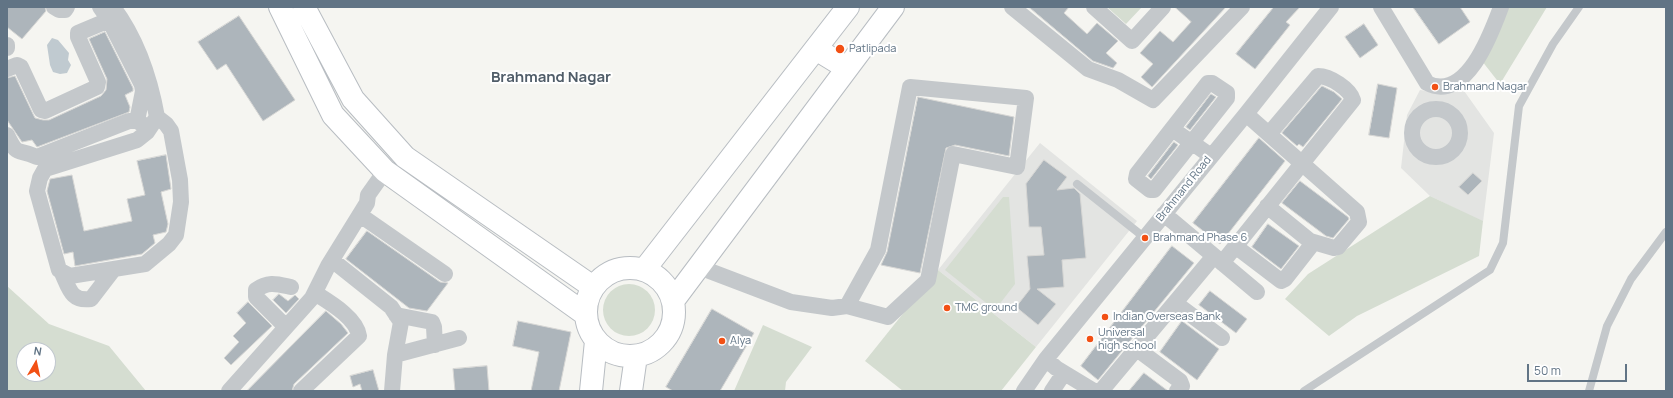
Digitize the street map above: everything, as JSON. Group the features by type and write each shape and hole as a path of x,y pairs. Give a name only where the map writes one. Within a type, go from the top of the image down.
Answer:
{"street":[{"path":"54,7 59,10 65,10 67,7"},
{"path":"280,7 333,115 389,173 585,314"},
{"path":"304,7 353,99 405,157 592,287"},
{"path":"644,270 848,7"},
{"path":"673,301 893,7"},
{"path":"1012,7 1088,69 1118,80 1153,100 1242,7"},
{"path":"1094,7 1132,41 1163,7"},
{"name":"Brahmand Road","path":"1024,391 1046,359 1246,114 1331,7"},
{"path":"1381,7 1427,83 1435,88 1455,83 1470,70 1484,49 1496,10"},
{"path":"7,69 16,65 21,67 41,110 45,111 97,87 98,82 78,37 78,33 107,11 120,16 142,59 152,91 147,122 137,140 45,169 40,178 37,191 58,270 70,276 145,264 169,244 176,235 181,202 180,180 171,131 166,124 147,122 129,121 37,157 25,153 19,153 15,150 7,134"},
{"path":"816,49 847,68"},
{"path":"1101,391 1175,303 1218,259 1235,246 1303,164 1353,100 1352,94 1326,76 1318,76 1269,134"},
{"path":"1208,83 1212,83 1227,93 1227,98 1154,190 1150,190 1136,179 1137,174 1172,129 1208,83"},
{"path":"1425,111 1427,83"},
{"path":"699,267 792,302 832,308 847,306 888,317 928,280 953,154 1017,167 1026,98 910,87 878,250 847,306"},
{"path":"1246,114 1357,212 1359,222 1338,247 1334,248 1310,241 1267,206"},
{"path":"1172,129 1211,156"},
{"path":"229,391 315,293 332,260 363,209 375,199 389,173"},
{"path":"363,209 445,274"},
{"path":"1164,214 1257,292"},
{"path":"1235,246 1280,281 1285,280 1310,247 1310,241"},
{"path":"332,260 391,307 400,322 392,391"},
{"path":"630,267 644,270 657,277 667,288 673,301 674,316 670,330 662,342 650,351 636,356 621,355 607,350 596,341 588,328 585,314 586,300 592,287 602,276 615,269 630,267"},
{"path":"61,271 73,296 82,300 91,299 114,269"},
{"path":"286,327 256,297 256,290 263,285 272,283 291,287"},
{"path":"301,391 359,336 358,329 343,313 315,293"},
{"path":"1175,303 1222,338"},
{"path":"396,315 432,322 434,327 435,345"},
{"path":"395,356 459,338"},
{"path":"591,391 596,341"},
{"path":"1137,349 1180,381 1182,386 1177,391"},
{"path":"631,391 636,356"},
{"path":"1046,359 1064,373 1094,391"},
{"path":"1052,391 1064,373"}],"lane":[{"path":"1304,391 1490,270 1503,243 1518,106 1553,44 1579,7"},
{"path":"1077,184 1145,238"},
{"path":"1589,391 1607,326 1631,279 1666,232"}],"shaded area":[{"path":"1107,7 1142,7 1126,24"},
{"path":"1505,7 1547,7 1500,84 1482,61"},
{"path":"52,38 58,40 69,53 68,60 71,65 67,73 60,74 53,72 50,65 47,45"},
{"path":"1462,88 1494,133 1483,222 1430,196 1401,168 1407,115 1420,90 1441,93"},
{"path":"1040,143 1137,221 1036,347 938,270"},
{"path":"1430,196 1483,221 1479,256 1357,316 1329,336 1285,299 1308,274"},
{"path":"1003,197 1009,197 1015,284 995,310 945,270"},
{"name":"TMC ground","path":"938,270 1036,347 1001,391 903,391 865,361"},
{"path":"629,284 639,286 647,292 653,300 655,310 653,320 647,328 639,334 629,336 619,334 611,328 605,320 603,310 605,300 611,292 619,286"},
{"path":"7,286 49,324 109,346 146,391 7,391"},
{"path":"763,325 812,347 786,382 785,391 734,391"}],"building":[{"path":"7,7 45,7 46,11 22,39 7,27"},
{"path":"1029,7 1069,7 1064,13 1087,34 1097,23 1118,41 1106,53 1117,63 1113,68 1093,61"},
{"path":"1175,7 1226,7 1152,87 1141,77 1153,64 1140,53 1160,31 1173,42 1191,22"},
{"path":"1274,7 1300,7 1286,22 1290,25 1255,69 1236,54"},
{"path":"1413,7 1460,7 1470,22 1439,44"},
{"path":"239,16 295,100 263,121 226,64 217,70 198,42"},
{"path":"1364,24 1378,45 1360,58 1345,37"},
{"path":"105,32 133,88 133,91 125,95 130,107 129,112 37,147 32,140 22,142 7,120 7,78 15,76 35,118 43,120 49,120 101,96 106,90 107,79 89,39"},
{"path":"1378,84 1397,88 1389,138 1369,135"},
{"path":"1322,86 1334,92 1342,99 1303,147 1299,144 1297,146 1282,133"},
{"path":"1211,94 1216,97 1190,130 1186,127"},
{"path":"918,97 1014,117 1009,156 955,145 946,148 920,273 881,265 887,252"},
{"path":"1259,138 1285,161 1220,244 1193,223"},
{"path":"1174,142 1178,145 1151,179 1148,176"},
{"path":"166,155 171,189 161,192 168,224 166,232 153,235 155,243 142,254 75,266 73,252 64,254 47,191 50,179 72,175 84,231 132,221 127,199 145,195 137,161"},
{"path":"1044,160 1067,177 1057,190 1074,188 1080,194 1086,258 1062,260 1064,287 1037,289 1056,304 1038,325 1016,307 1030,289 1027,256 1044,255 1041,227 1029,227 1026,184"},
{"path":"1473,173 1482,181 1468,195 1459,187"},
{"path":"1300,181 1348,217 1349,219 1333,238 1326,236 1282,203"},
{"path":"1268,224 1299,246 1281,269 1252,247"},
{"path":"367,231 440,282 448,283 427,311 409,308 346,259"},
{"path":"1172,246 1194,263 1098,380 1081,366"},
{"path":"1210,291 1247,319 1236,333 1199,305"},
{"path":"279,294 288,301 295,295 299,299 286,313 273,300"},
{"path":"248,302 272,326 231,365 224,358 239,342 233,336 246,323 237,313"},
{"path":"712,309 754,333 720,391 673,391 666,387"},
{"path":"326,311 341,324 348,333 294,384 292,391 247,391"},
{"path":"518,321 571,332 559,391 531,391 539,352 513,346"},
{"path":"1182,321 1219,349 1197,380 1160,352"},
{"path":"487,366 489,391 455,391 453,369"},
{"path":"373,370 379,391 362,391 360,384 353,387 350,376"},
{"path":"1144,373 1168,391 1129,391"}],"place":[{"name":"Patlipada","path":"840,49"},
{"name":"Brahmand Nagar","path":"1435,87"},
{"name":"Brahmand Phase 6","path":"1145,238"},
{"name":"TMC ground","path":"947,308"},
{"name":"Indian Overseas Bank","path":"1105,317"},
{"name":"Universal high school","path":"1090,339"},
{"name":"Alya","path":"722,341"}],"district":[{"name":"Brahmand Nagar","path":"551,78"}]}
